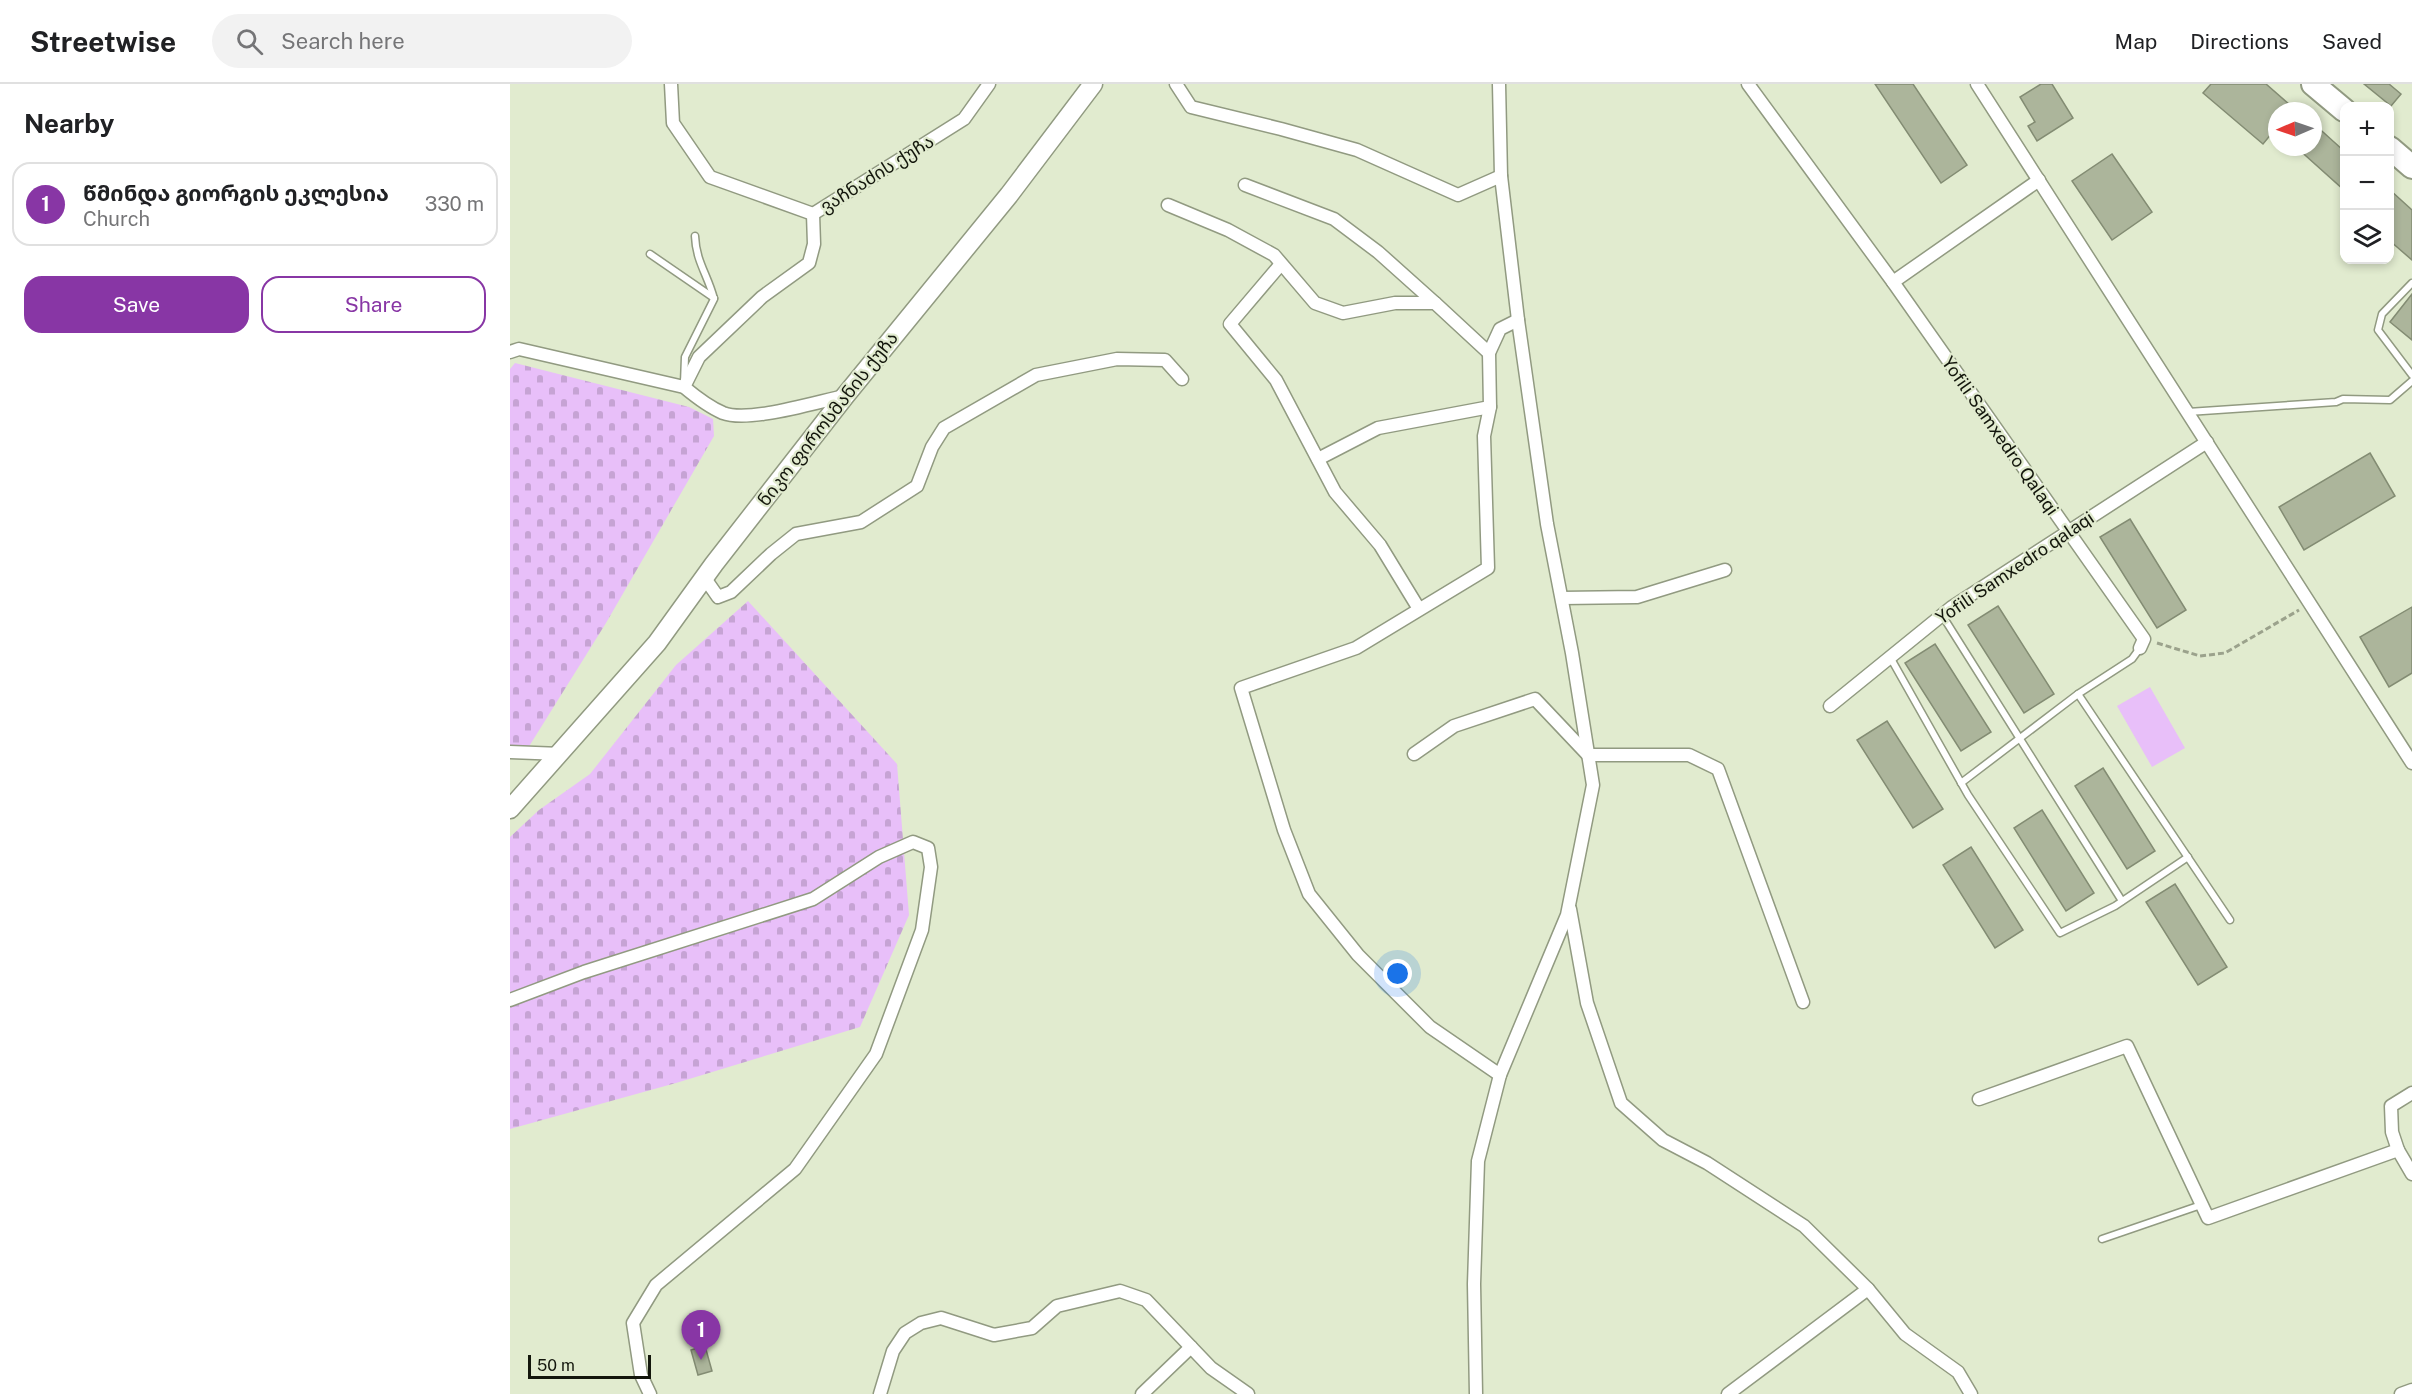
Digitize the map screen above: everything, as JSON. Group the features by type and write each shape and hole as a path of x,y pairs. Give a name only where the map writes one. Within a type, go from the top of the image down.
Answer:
{"highway":[{"path":"2313,84 2340,107"},
{"path":"2394,151 2412,167"}],"main road":[{"name":"ნიკო ფიროსმანის ქუჩა","path":"510,809 657,643 704,577 844,396 1009,195 1093,84"}],"street":[{"name":"ვაჩნაძის ქუჩა","path":"671,84 672,123 710,177 813,214 964,119 989,84"},
{"path":"1176,84 1191,107 1357,150 1458,195 1501,176"},
{"path":"1476,1394 1474,1284 1478,1161 1500,1075 1567,915 1593,785 1562,598 1547,524 1518,320 1501,176 1499,84"},
{"name":"Yofili Samxedro Qalaqi","path":"1748,84 1893,282 2068,532 2142,644"},
{"path":"1977,84 2412,763"},
{"path":"1893,282 2039,180"},
{"path":"1245,184 1334,219 1378,252 1489,353"},
{"path":"1168,205 1228,230 1274,255 1315,303 1343,313 1395,303 1435,303"},
{"path":"684,387 699,357 762,297 809,263 814,244 813,214"},
{"path":"1281,264 1230,324 1276,380 1335,492 1380,545 1419,609"},
{"path":"1500,1075 1430,1027 1358,955 1309,894 1284,830 1241,688 1356,648 1488,568 1484,436 1490,407 1489,353 1500,329 1518,320"},
{"path":"510,352 519,349 684,387 698,399 725,413 747,416 844,396"},
{"path":"704,577 718,597 731,592 796,534 861,522 917,486 932,447 944,428 1036,375 1117,359 1165,360 1182,379"},
{"path":"1318,459 1378,428 1490,407"},
{"name":"Yofili Samxedro qalaqi","path":"1830,706 1942,615 2207,442"},
{"path":"1562,598 1638,597 1725,570"},
{"path":"1414,754 1455,726 1535,699 1588,754 1689,755 1718,769 1803,1002"},
{"path":"510,752 561,754"},
{"path":"510,1000 584,972 813,899 879,857 913,842 928,849 931,867 922,930 876,1054 795,1169 656,1285 633,1323 641,1376 650,1394"},
{"path":"1569,902 1587,1003 1621,1103 1663,1140 1707,1162 1804,1226 1868,1289 1905,1334 1958,1372 1971,1394"},
{"path":"1980,1099 2127,1046 2208,1218 2398,1150"},
{"path":"2412,1093 2391,1106 2392,1132 2398,1150 2412,1174"},
{"path":"1728,1394 1868,1289"},
{"path":"880,1394 893,1351 905,1333 921,1323 941,1318 994,1335 1032,1328 1057,1306 1120,1291 1146,1300 1211,1368 1248,1394"},
{"path":"1142,1394 1191,1347"},
{"path":"2402,1394 2412,1390"}],"lane":[{"path":"684,387 685,357 714,298 709,280 696,255 695,236"},
{"path":"650,254 714,298"},
{"path":"2412,283 2382,314 2379,330 2412,375"},
{"path":"2188,412 2336,402 2343,399 2390,400 2412,381"},
{"path":"1942,615 2122,901"},
{"path":"1961,783 2078,694 2132,659 2142,644"},
{"path":"1890,657 1961,783 2060,933 2122,901 2188,857"},
{"path":"2078,694 2230,920"},
{"path":"2102,1239 2202,1204"}],"path":[{"path":"2142,644 2200,656 2224,653 2310,603"}],"green space":[{"path":"515,363 689,407 713,419 714,436 606,623 528,748 510,746 510,369"},
{"path":"748,601 897,764 909,915 860,1027 676,1083 510,1129 510,837 539,810 590,774 676,665"},
{"path":"2150,687 2185,748 2152,767 2117,706"}],"building":[{"path":"1875,84 1913,84 1967,165 1941,183"},
{"path":"2041,84 2052,84 2073,118 2037,141 2028,126 2035,122 2020,97"},
{"path":"2211,84 2266,84 2287,102 2268,102 2268,138 2263,144 2203,93"},
{"path":"2364,84 2389,84 2401,94 2394,102 2386,102"},
{"path":"2322,131 2340,147 2340,186 2306,156 2322,156"},
{"path":"2112,154 2152,212 2112,240 2072,181"},
{"path":"2394,194 2412,210 2412,260 2394,244"},
{"path":"2412,294 2412,340 2390,322"},
{"path":"2370,453 2395,496 2304,550 2279,507"},
{"path":"2130,519 2186,610 2157,628 2100,537"},
{"path":"1998,606 2054,694 2024,713 1968,625"},
{"path":"2412,607 2412,673 2389,687 2360,637"},
{"path":"1935,644 1991,732 1961,751 1905,663"},
{"path":"1887,721 1943,809 1913,828 1857,740"},
{"path":"2103,768 2155,851 2127,869 2075,786"},
{"path":"2042,810 2094,893 2066,911 2014,828"},
{"path":"1971,847 2023,930 1995,948 1943,865"},
{"path":"2175,884 2227,967 2198,985 2146,902"},
{"path":"705,1346 712,1371 698,1375 691,1350"}],"place":[{"name":"წმინდა გიორგის ეკლესია","path":"701,1360"}]}
